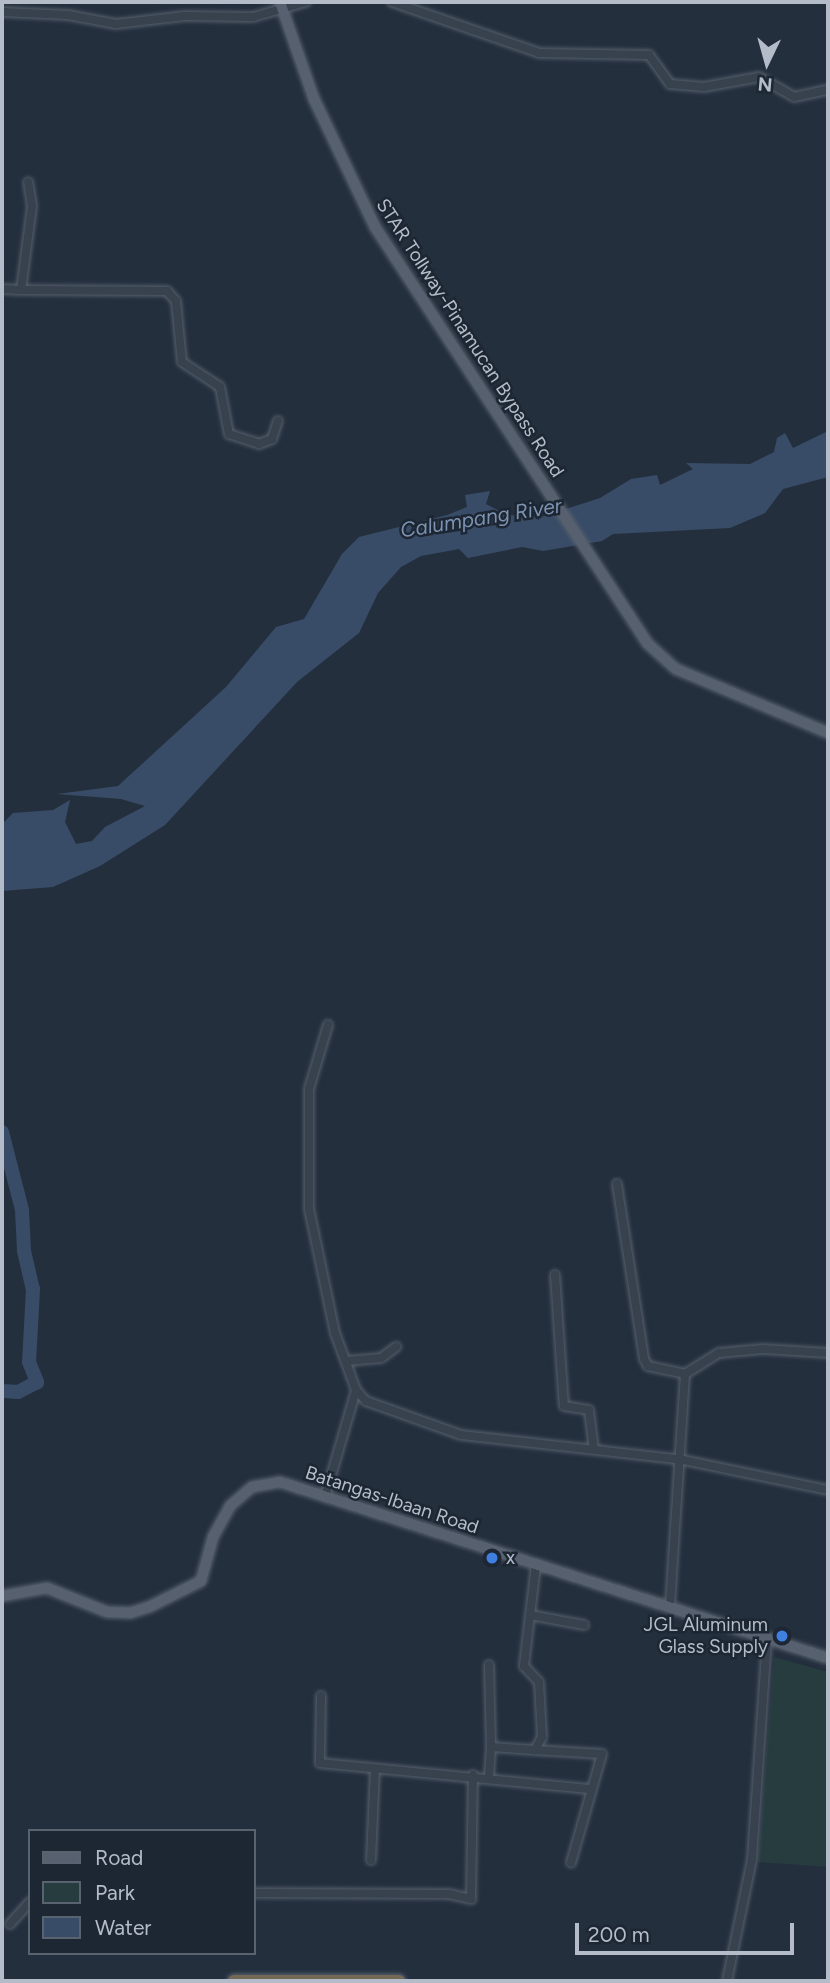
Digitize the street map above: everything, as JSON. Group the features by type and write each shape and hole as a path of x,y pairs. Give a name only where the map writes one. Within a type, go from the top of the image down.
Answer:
{"highway":[{"path":"234,1981 399,1981"}],"main road":[{"name":"STAR Tollway-Pinamucan Bypass Road","path":"281,5 319,110 375,227 658,657 676,668 828,733"},
{"name":"Batangas-Ibaan Road","path":"2,1596 36,1588 57,1590 96,1609 130,1613 201,1581 219,1525 230,1506 252,1487 280,1482 828,1658"}],"street":[{"path":"2,12 68,15 117,24 185,16 241,19 281,5 306,2"},
{"path":"392,2 539,53 649,55 670,84 704,87 759,77 794,97 828,90"},
{"path":"21,290 32,206 27,182"},
{"path":"2,289 167,291 176,301 182,362 220,387 229,434 248,444 259,444 272,439 278,421"},
{"path":"328,1025 309,1089 306,1160 312,1231 335,1333 356,1390 366,1401 461,1435 683,1460 828,1490"},
{"path":"617,1184 644,1359 648,1366 685,1374 723,1353 828,1353"},
{"path":"555,1275 564,1406 589,1410 594,1450"},
{"path":"347,1361 381,1358 396,1347"},
{"path":"670,1608 683,1460 685,1374"},
{"path":"325,1497 356,1390"},
{"path":"535,1750 542,1737 543,1712 539,1682 524,1666 536,1565"},
{"path":"530,1615 584,1625"},
{"path":"727,1981 752,1859 768,1639"},
{"path":"489,1665 489,1776"},
{"path":"321,1696 320,1763 489,1776 592,1789"},
{"path":"491,1747 602,1754 571,1863"},
{"path":"371,1860 374,1769"},
{"path":"256,1893 449,1894 471,1899 473,1775"},
{"path":"10,1924 28,1904"}],"green space":[{"path":"774,1657 828,1672 828,1867 758,1862"}],"water":[{"name":"Calumpang River","path":"828,431 828,477 783,489 765,513 730,528 613,534 602,541 543,551 522,547 468,558 459,549 421,556 401,567 378,593 359,633 297,682 165,825 100,866 53,887 2,891 2,824 13,813 53,810 70,800 65,822 76,844 92,841 105,827 145,806 121,799 57,794 118,786 226,687 276,627 304,619 342,554 359,537 447,515 467,507 465,495 490,491 486,504 507,515 541,517 600,498 631,479 657,475 660,485 693,469 686,463 750,464 774,452 777,438 785,433 793,448"}],"waterway":[{"path":"2,1132 22,1210 24,1251 33,1289 29,1362 37,1382 18,1392 2,1391"}],"place":[{"name":"x","path":"492,1558"},
{"name":"JGL Aluminum Glass Supply","path":"782,1636"}]}
